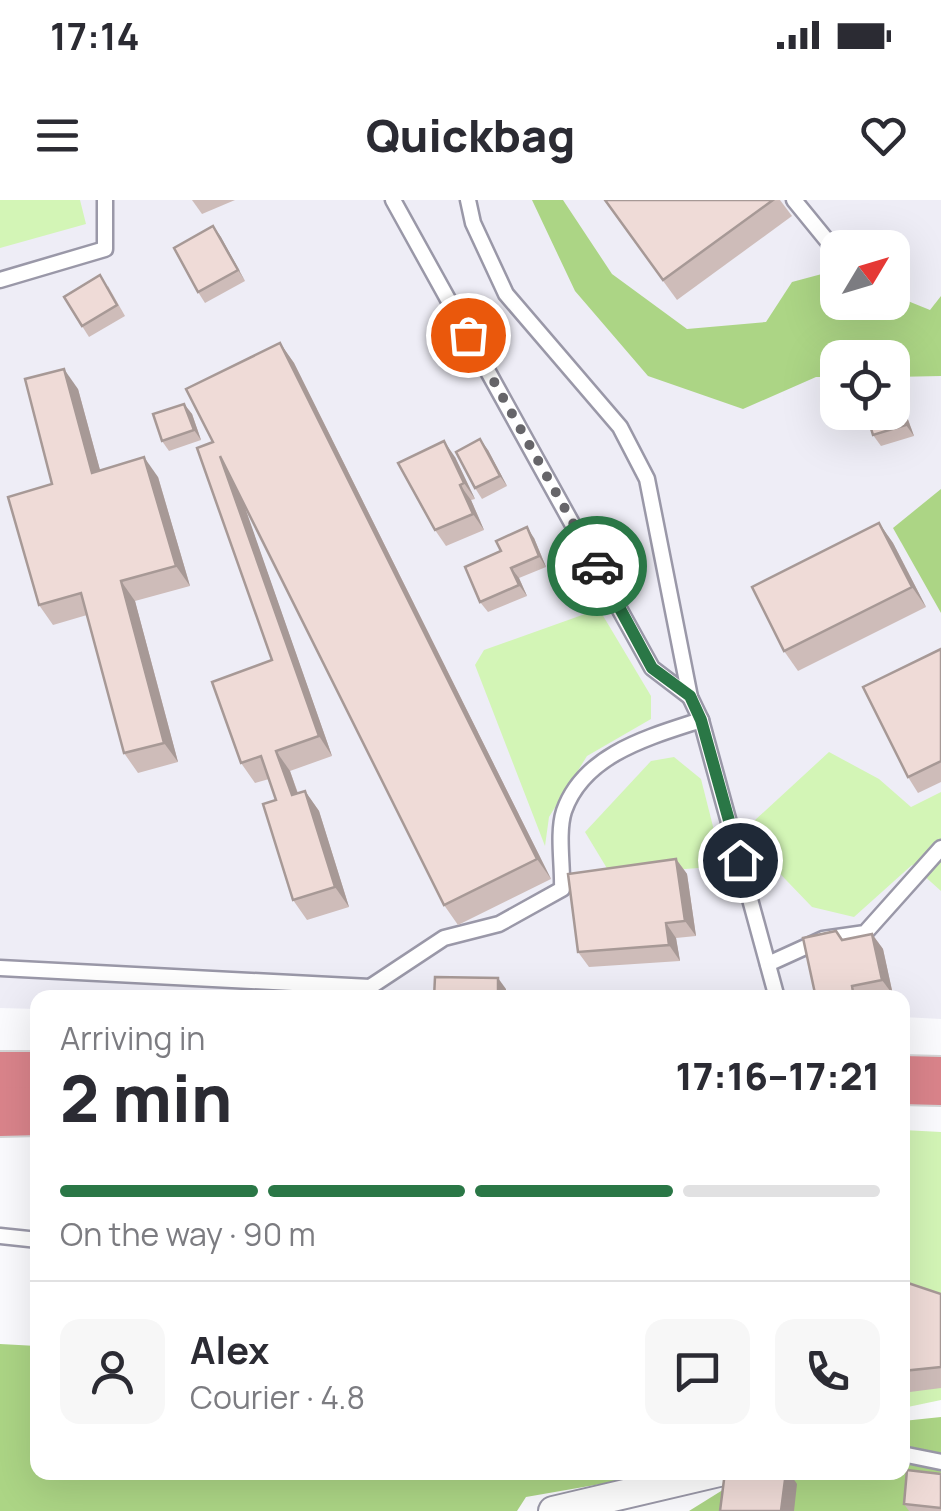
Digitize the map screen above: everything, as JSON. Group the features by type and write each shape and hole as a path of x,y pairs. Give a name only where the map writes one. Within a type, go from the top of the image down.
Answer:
{"highway":[{"path":"0,1076 30,1076"},
{"path":"910,1080 941,1081"},
{"path":"910,1109 941,1110"},
{"path":"0,1112 30,1111"}],"street":[{"path":"553,1511 684,1480"}],"lane":[{"path":"0,280 105,249 105,200"},
{"path":"393,200 652,668 690,696"},
{"path":"468,200 473,224 506,294 620,426 646,479 690,696 701,720 776,990"},
{"path":"794,200 820,232"},
{"path":"0,968 370,987 444,938 500,924 562,889 564,813 588,770 644,738 701,720"},
{"path":"768,964 823,939 864,933 941,848"},
{"path":"0,1236 30,1239"},
{"path":"910,1456 941,1462"}],"shaded area":[{"path":"0,200 941,200 941,1019 910,1017 910,990 30,990 30,1009 0,1008"}],"green space":[{"path":"0,200 80,200 86,224 0,248"},
{"path":"532,200 563,200 612,274 687,329 766,322 792,282 820,274 820,320 910,320 910,302 930,310 941,296 941,376 910,377 910,340 820,340 820,377 743,409 648,376 575,291"},
{"path":"941,489 941,613 893,528"},
{"path":"599,609 651,696 651,719 587,756 549,817 545,846 475,665 484,650"},
{"path":"829,752 879,779 911,807 941,792 941,891 912,865 854,917 812,907 741,833"},
{"path":"674,757 701,779 723,866 611,875 585,832 651,761"},
{"path":"910,1130 941,1132 941,1400 910,1407"},
{"path":"0,1344 30,1346 30,1480 624,1480 526,1497 517,1511 0,1511"},
{"path":"941,1417 941,1511 689,1511 739,1480 910,1480 910,1420"}],"building":[{"path":"605,200 773,200 663,280"},
{"path":"213,226 238,270 198,292 174,248"},
{"path":"100,275 117,305 82,326 64,297"},
{"path":"280,343 537,859 444,905 220,456 319,736 276,751 292,795 305,791 335,887 293,900 263,804 276,800 261,756 241,763 212,682 272,660 197,448 213,442 186,389"},
{"path":"64,369 92,473 144,457 176,566 121,581 164,743 124,753 81,593 39,605 8,497 52,484 25,379"},
{"path":"184,404 194,430 162,441 153,414"},
{"path":"480,439 500,476 475,488 456,452"},
{"path":"444,441 464,483 460,485 473,514 435,530 398,463"},
{"path":"879,523 912,587 784,651 752,587"},
{"path":"527,527 539,556 511,568 519,585 480,602 465,567 501,551 496,541"},
{"path":"941,649 941,761 908,777 863,687"},
{"path":"676,859 685,921 666,923 669,945 578,952 568,874"},
{"path":"836,931 842,940 872,934 882,980 852,986 853,990 814,990 803,938"},
{"path":"435,977 498,978 498,990 434,990"},
{"path":"910,1284 941,1294 941,1367 910,1370"},
{"path":"910,1470 941,1474 941,1508 904,1504"},
{"path":"724,1480 785,1480 781,1511 720,1511"}],"way so far":[{"path":"468,335 597,566"}],"route":[{"path":"597,566 652,668 690,696 701,720 740,860"}]}
